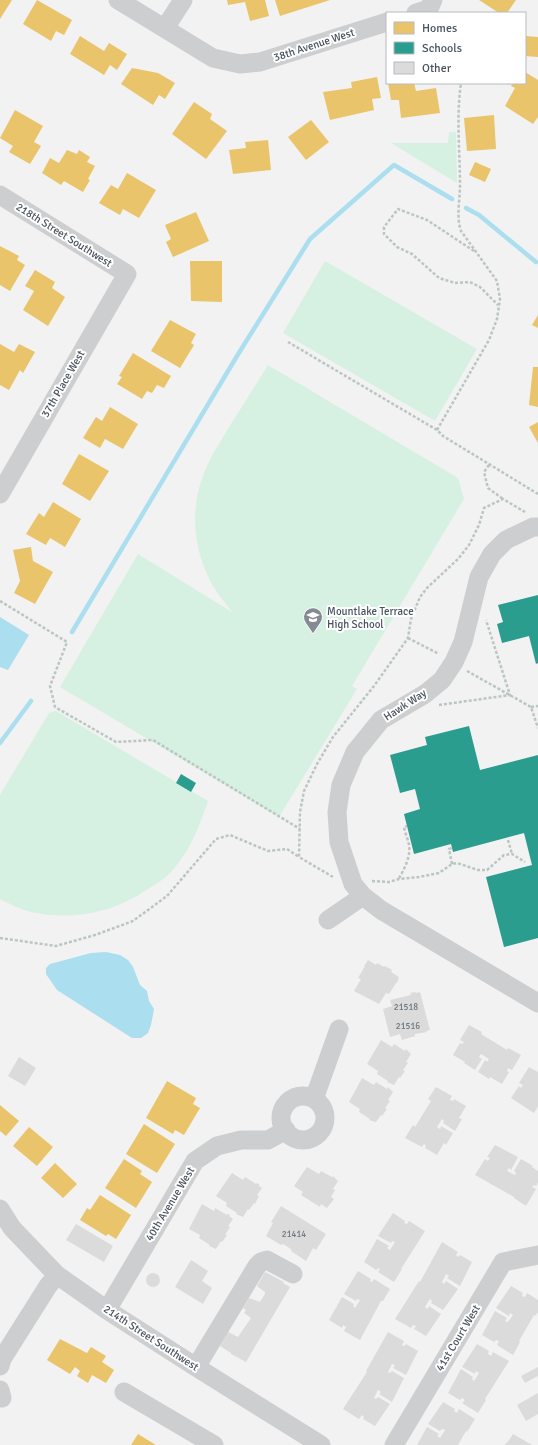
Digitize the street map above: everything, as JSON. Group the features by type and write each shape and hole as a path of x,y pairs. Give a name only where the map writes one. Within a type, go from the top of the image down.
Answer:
{"street":[{"name":"38th Avenue West","path":"118,0 214,58 240,64 260,62 386,22"},
{"path":"165,28 183,0"},
{"name":"218th Street Southwest","path":"0,195 127,274"},
{"name":"37th Place West","path":"0,494 127,274"},
{"name":"Hawk Way","path":"358,890 339,842 338,812 341,785 354,752 382,720 425,694 442,680 454,662 463,642 479,577 492,554 506,540 533,527 535,521"},
{"path":"328,920 358,890 381,910 538,1003"},
{"path":"314,1100 339,1030"},
{"path":"304,1097 314,1100 321,1106 324,1112 324,1126 316,1136 303,1140 296,1139 290,1135 283,1124 283,1111 291,1100 304,1097"},
{"name":"40th Avenue West","path":"107,1310 195,1161 217,1146 241,1140 268,1140 286,1130"},
{"name":"214th Street Southwest","path":"0,1208 6,1233 57,1275 107,1310 319,1444"},
{"name":"41st Court West","path":"394,1445 503,1262 538,1254"},
{"path":"196,1367 257,1266 261,1262 267,1260 293,1274"},
{"path":"0,1366 2,1359 48,1286 57,1275"},
{"path":"124,1392 214,1445"}],"path":[{"path":"437,430 490,340 497,319 500,299 497,281 461,231 458,224 460,186 459,98 461,84"},
{"path":"476,252 427,220 398,210 384,227 384,234 397,247 412,254 438,278 454,283 470,282 480,287 499,305"},
{"path":"288,342 437,430 443,436 538,494"},
{"path":"489,465 484,472 488,488 535,521"},
{"path":"299,857 300,812 304,792 317,764 333,737 374,686 408,638 411,619 420,597 430,584 458,559 470,544 479,525 484,508 503,499"},
{"path":"0,601 67,642 50,686 55,707 116,742 153,740 300,829"},
{"path":"484,614 510,695"},
{"path":"408,638 454,662 532,707 538,706"},
{"path":"438,705 510,695"},
{"path":"532,707 538,728"},
{"path":"399,879 405,869 409,851 404,827 407,826"},
{"path":"0,938 56,946 95,935 133,921 167,896 216,840 230,835 268,850 286,849 338,880 358,890 370,881 389,882 439,873 456,863 478,870 488,870 504,855 512,854 525,862"},
{"path":"508,840 512,854"},
{"path":"452,848 449,849 452,864"}],"green space":[{"path":"449,132 456,132 457,183 391,143 448,143"},
{"path":"325,261 477,349 435,421 283,333"},
{"path":"268,365 458,478 464,499 352,686 357,689 279,817 60,687 138,554 232,612 212,585 202,562 196,538 195,513 199,488 205,469 229,427"},
{"path":"56,711 208,801 198,829 189,846 179,863 167,876 135,897 121,904 92,913 62,916 46,915 19,908 0,899 0,795 49,713"}],"water":[{"path":"0,617 29,635 8,670 0,667"},
{"path":"106,952 120,955 128,960 133,967 140,985 147,991 149,1001 154,1009 148,1033 141,1038 132,1038 57,990 46,974 46,968 50,964 91,953"}],"building: Homes":[{"path":"0,0 12,0 0,19"},
{"path":"37,0 72,20 64,35 56,31 51,41 23,24"},
{"path":"227,0 265,0 269,16 250,21 245,2 228,5"},
{"path":"275,0 330,0 280,16"},
{"path":"479,0 516,0 508,12 497,12"},
{"path":"80,36 104,51 109,43 127,54 117,70 110,65 104,75 70,54"},
{"path":"526,36 538,37 538,57 526,56"},
{"path":"132,68 158,73 175,83 165,99 159,95 153,105 121,84"},
{"path":"526,73 538,80 538,117 533,124 505,106 515,88 511,86 512,84 526,84"},
{"path":"377,77 381,98 372,99 374,110 330,120 323,92 352,88 351,82"},
{"path":"388,84 414,84 416,91 436,88 440,113 401,118 399,100 391,100"},
{"path":"194,102 212,114 210,119 227,131 206,159 172,134"},
{"path":"15,110 43,126 34,142 41,146 30,164 9,152 13,146 0,138"},
{"path":"494,115 496,149 467,151 464,118"},
{"path":"311,120 329,142 306,160 288,137"},
{"path":"268,140 271,170 233,174 229,150 246,148 245,142"},
{"path":"67,150 77,154 79,150 90,157 87,162 95,166 88,179 90,180 83,192 64,181 61,185 42,173 50,158 59,163"},
{"path":"475,162 491,169 485,182 469,175"},
{"path":"127,173 156,190 139,218 123,209 120,215 99,203 111,185 118,189"},
{"path":"196,212 209,241 173,257 166,242 171,239 165,225"},
{"path":"0,246 19,256 17,260 25,265 10,291 0,285"},
{"path":"190,261 222,261 222,302 191,301"},
{"path":"35,270 55,282 52,288 65,297 48,326 23,310 34,291 25,286"},
{"path":"538,315 538,328 532,325"},
{"path":"170,320 196,334 191,343 194,345 180,368 151,351"},
{"path":"0,344 14,352 19,344 35,352 23,373 20,370 9,390 0,385"},
{"path":"133,353 171,376 164,388 157,385 152,393 147,391 142,399 117,384 122,377 119,376"},
{"path":"533,367 538,367 538,407 529,405"},
{"path":"110,407 138,424 123,449 105,439 100,448 83,438 96,417 102,421"},
{"path":"538,422 538,443 529,427"},
{"path":"79,454 109,471 90,501 62,484"},
{"path":"53,502 81,519 65,547 50,538 46,545 26,534 39,513 44,517"},
{"path":"31,547 33,561 53,572 35,604 14,593 20,581 13,550"},
{"path":"167,1081 196,1098 193,1104 200,1108 184,1135 175,1130 173,1134 146,1118"},
{"path":"0,1105 19,1121 6,1136 0,1131"},
{"path":"144,1124 175,1144 157,1173 126,1154"},
{"path":"29,1127 53,1147 37,1166 13,1146"},
{"path":"124,1159 142,1171 140,1174 152,1182 136,1208 105,1188"},
{"path":"55,1163 77,1184 63,1198 41,1178"},
{"path":"100,1195 131,1215 116,1239 108,1234 106,1236 80,1220 87,1208 90,1210"},
{"path":"60,1339 87,1353 91,1347 106,1356 102,1362 114,1370 106,1383 92,1375 88,1383 77,1376 80,1371 75,1367 70,1374 47,1360"},
{"path":"138,1434 156,1445 131,1445"}],"building: Schools":[{"path":"538,595 538,663 536,664 529,636 502,643 497,624 503,622 498,605"},
{"path":"469,726 480,770 538,755 538,938 504,947 486,877 532,865 524,833 453,852 451,844 414,854 404,814 420,809 415,789 400,793 390,755 427,745 425,737"},
{"path":"181,774 196,783 191,792 176,783"}],"building: Other":[{"path":"368,960 376,965 377,963 384,967 385,966 399,977 397,983 389,994 386,993 379,1004 354,991 361,979 358,978"},
{"path":"420,992 430,1030 415,1034 415,1036 402,1040 400,1034 390,1037 383,1009 392,1006 390,1000 411,995 410,993"},
{"path":"469,1025 482,1032 481,1034 507,1050 508,1048 521,1055 512,1070 508,1068 507,1071 509,1072 502,1084 490,1077 489,1079 478,1072 485,1060 487,1062 489,1059 481,1054 479,1057 482,1059 475,1070 453,1055 460,1043 462,1044 464,1042 460,1040"},
{"path":"381,1040 392,1047 394,1044 405,1051 406,1049 411,1054 406,1062 408,1063 403,1070 405,1071 394,1085 387,1082 388,1081 377,1074 378,1071 367,1064"},
{"path":"19,1057 36,1068 25,1086 8,1076"},
{"path":"529,1067 538,1072 538,1106 534,1113 511,1098 519,1086 521,1088 523,1085 519,1083"},
{"path":"362,1078 374,1085 376,1082 387,1089 388,1087 393,1092 388,1100 390,1101 385,1108 387,1109 376,1122 369,1120 370,1119 359,1112 360,1109 349,1102"},
{"path":"436,1087 452,1096 450,1100 453,1101 454,1099 466,1106 459,1118 462,1119 455,1131 443,1123 444,1121 442,1119 437,1127 440,1129 441,1126 453,1133 446,1145 444,1143 437,1155 425,1148 426,1146 424,1144 422,1147 405,1138 413,1125 415,1127 431,1101 428,1099"},
{"path":"495,1145 518,1157 511,1170 509,1168 507,1171 515,1175 516,1173 514,1171 521,1159 533,1166 532,1167 538,1171 538,1183 536,1186 534,1185 532,1187 536,1189 526,1206 514,1197 475,1175 485,1159 488,1161 490,1158 487,1157"},
{"path":"307,1167 319,1174 321,1171 332,1177 333,1176 338,1181 333,1189 335,1190 331,1197 334,1199 327,1208 321,1204 320,1207 301,1195 303,1192 294,1186"},
{"path":"232,1173 243,1180 245,1177 256,1184 259,1184 262,1188 257,1195 259,1196 255,1204 254,1203 249,1210 248,1209 243,1217 236,1214 237,1213 226,1206 227,1203 216,1196"},
{"path":"202,1204 214,1211 215,1208 227,1215 228,1214 233,1219 228,1226 230,1227 225,1235 227,1235 216,1249 209,1246 210,1245 199,1238 200,1235 189,1229"},
{"path":"281,1206 326,1234 316,1250 313,1248 306,1261 285,1245 281,1245 266,1236 273,1223 271,1222"},
{"path":"393,1213 405,1221 404,1223 407,1224 409,1221 425,1231 394,1282 378,1272 380,1269 378,1268 376,1270 364,1262 377,1239 389,1246 387,1248 390,1250 395,1242 392,1241 391,1243 378,1236"},
{"path":"76,1224 113,1246 104,1262 66,1240"},
{"path":"442,1242 458,1252 456,1255 458,1257 460,1255 472,1262 460,1286 447,1278 449,1276 446,1274 442,1282 444,1284 446,1281 458,1289 443,1310 431,1303 432,1301 430,1299 425,1307 428,1309 429,1306 441,1314 426,1336 414,1329 416,1326 413,1325 411,1328 395,1319 419,1281 420,1282"},
{"path":"191,1260 208,1271 202,1281 212,1288 203,1304 175,1287"},
{"path":"358,1271 371,1279 370,1281 372,1282 374,1279 390,1289 383,1301 381,1301 360,1340 344,1331 346,1327 343,1325 342,1328 329,1320 342,1297 354,1304 353,1306 355,1308 360,1300 357,1299 356,1301 344,1294"},
{"path":"265,1272 284,1282 283,1283 290,1287 246,1362 220,1346 228,1332 238,1337 251,1318 244,1313 246,1310 243,1308 249,1298 260,1302 265,1294 265,1292 257,1286"},
{"path":"150,1273 156,1273 160,1277 160,1283 156,1287 150,1287 146,1283 146,1277"},
{"path":"511,1286 523,1293 522,1296 525,1297 527,1293 538,1300 538,1312 535,1316 534,1315 513,1355 497,1345 499,1341 496,1340 494,1342 482,1335 495,1311 507,1318 505,1321 508,1322 513,1315 510,1313 509,1316 496,1308"},
{"path":"388,1332 404,1341 402,1345 404,1346 406,1344 418,1351 406,1375 393,1368 395,1365 392,1364 388,1372 390,1373 392,1371 404,1378 392,1402 379,1394 381,1392 378,1390 374,1398 376,1399 378,1397 390,1404 375,1426 363,1419 364,1417 362,1415 359,1419 343,1409 367,1372 366,1371"},
{"path":"477,1344 489,1351 488,1354 491,1356 493,1352 509,1361 478,1413 462,1403 465,1400 462,1398 460,1400 448,1393 461,1369 473,1377 472,1379 474,1381 479,1373 476,1371 475,1374 462,1367"},
{"path":"538,1367 538,1376 525,1383 521,1376"},
{"path":"538,1393 538,1414 526,1421 517,1405"},
{"path":"443,1402 455,1409 454,1411 457,1413 459,1409 475,1419 458,1445 417,1445 427,1427 439,1434 437,1436 440,1438 445,1430 442,1429 440,1431 428,1424"},
{"path":"513,1434 532,1445 505,1445"}],"waterway":[{"path":"72,632 237,356 310,239 394,165 452,199"},
{"path":"466,208 479,215 536,262"},
{"path":"0,743 31,701"}],"place":[{"name":"Mountlake Terrace High School","path":"313,634"}]}
